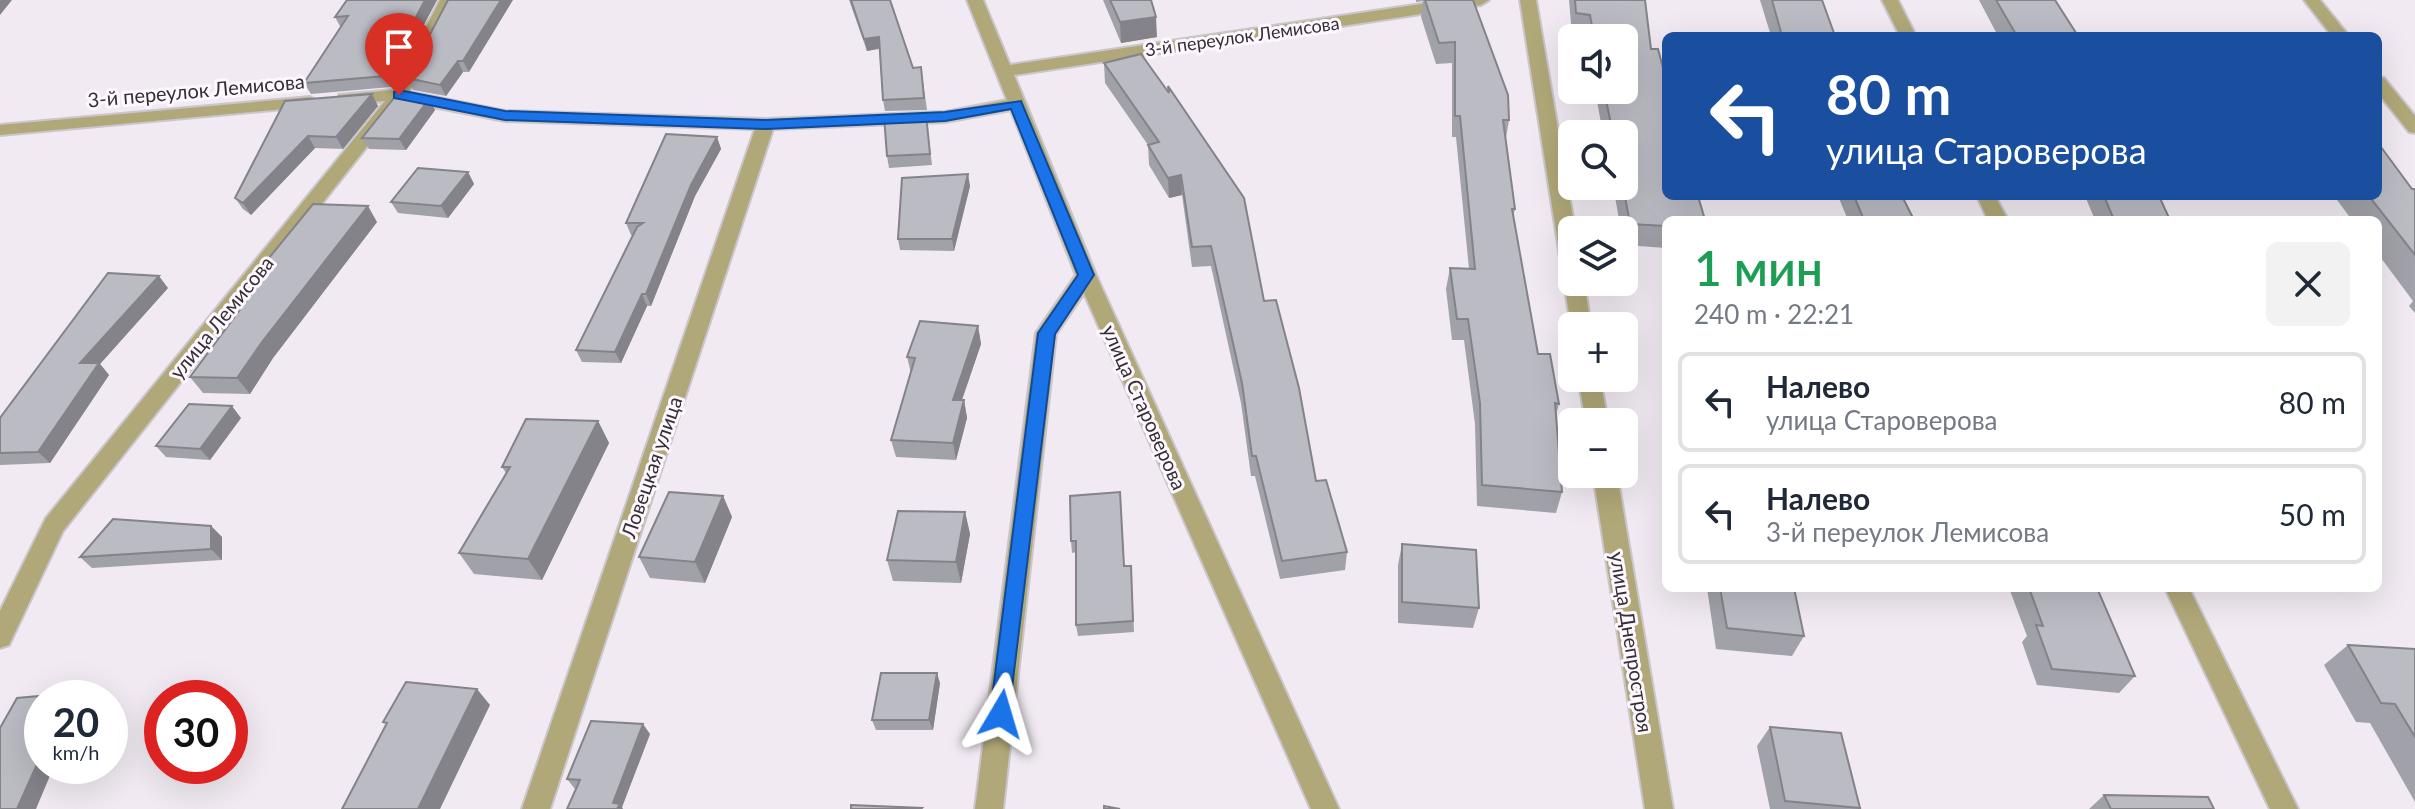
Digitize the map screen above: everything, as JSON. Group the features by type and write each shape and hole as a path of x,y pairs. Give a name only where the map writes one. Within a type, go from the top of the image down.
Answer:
{"street":[{"name":"улица Лемисова","path":"0,637 54,525 399,95 448,0"},
{"name":"улица Староверова","path":"975,0 1086,275 1325,809"},
{"name":"3-й переулок Лемисова","path":"1003,71 1481,0"},
{"path":"1528,0 1563,216"},
{"path":"1890,0 1906,32"},
{"path":"2312,0 2338,32"},
{"path":"2382,87 2415,128"},
{"name":"3-й переулок Лемисова","path":"0,130 399,95 505,116 766,124 945,117 1016,104"},
{"name":"Ловецкая улица","path":"536,809 766,124"},
{"path":"989,809 1046,333 1086,275"},
{"name":"улица Днепростроя","path":"1607,488 1659,809"},
{"path":"2179,592 2284,809"}],"building":[{"path":"347,0 425,0 385,76 304,83 348,16 335,17"},
{"path":"448,0 501,0 463,61 458,61 440,85 407,78"},
{"path":"851,0 890,0 913,68 921,67 924,98 883,100 879,37 864,39"},
{"path":"1110,0 1151,0 1156,17 1120,22"},
{"path":"1425,0 1473,0 1508,95 1509,120 1503,120 1515,209 1512,209 1538,354 1550,354 1559,404 1555,403 1558,488 1562,488 1562,492 1482,485 1480,403 1468,319 1457,319 1450,268 1475,269 1460,116 1455,116 1455,42 1439,43"},
{"path":"1575,0 1645,0 1651,49 1658,49 1662,64 1662,200 1699,200 1704,216 1662,216 1662,226 1638,224 1638,216 1629,216 1626,200 1638,200 1638,120 1610,120 1607,104 1638,104 1638,24 1592,24 1590,15 1576,13"},
{"path":"1772,0 1822,0 1834,32 1781,32"},
{"path":"1996,0 2055,0 2075,32 2015,32"},
{"path":"1141,54 1169,93 1168,86 1244,198 1264,301 1276,300 1299,388 1316,481 1326,480 1347,552 1282,561 1256,456 1252,456 1242,383 1211,246 1192,247 1181,175 1168,178 1148,145 1159,142 1104,63"},
{"path":"398,93 429,99 399,139 362,138"},
{"path":"372,94 336,137 308,136 243,203 235,198 285,101"},
{"path":"926,114 930,154 887,156 884,116"},
{"path":"666,134 717,137 691,185 646,294 642,294 615,352 576,350 637,227 643,223 626,223"},
{"path":"2382,148 2415,189 2415,255 2372,200 2382,200"},
{"path":"418,168 468,172 441,206 391,202"},
{"path":"968,174 952,239 898,239 902,178"},
{"path":"1856,200 1904,200 1912,216 1862,216"},
{"path":"2106,200 2161,200 2168,216 2112,216"},
{"path":"313,204 368,206 237,378 190,377 253,292 242,291"},
{"path":"108,273 159,276 80,363 99,363 38,452 0,453 0,418"},
{"path":"920,321 978,326 953,400 964,400 953,443 891,440 915,358 907,357"},
{"path":"189,404 232,406 200,449 156,446"},
{"path":"526,419 598,421 528,559 459,553 510,467 502,467"},
{"path":"669,492 723,496 695,562 639,557"},
{"path":"1120,492 1124,566 1131,566 1133,621 1076,625 1076,541 1071,541 1070,496"},
{"path":"898,511 965,512 956,562 887,560"},
{"path":"113,519 211,526 211,549 80,557"},
{"path":"1402,544 1476,550 1479,608 1402,602"},
{"path":"1721,592 1795,592 1804,636 1727,628"},
{"path":"2030,592 2099,592 2135,676 2052,669 2036,625 2043,626"},
{"path":"2348,645 2415,649 2415,737 2395,704 2381,703"},
{"path":"881,673 937,673 929,720 872,720"},
{"path":"406,682 477,689 418,809 342,809 387,723 383,722"},
{"path":"24,697 24,784 28,784 17,809 0,809 0,728 17,698"},
{"path":"591,721 643,724 613,803 620,804 617,809 567,809 580,780 567,779"},
{"path":"1770,727 1841,733 1860,808 1785,801"},
{"path":"2104,795 2208,797 2214,809 2111,809"},
{"path":"851,805 922,808 851,809"}],"route":[{"path":"399,95 505,116 766,124 945,117 1016,104 1086,275 1046,333 1001,714"}]}
